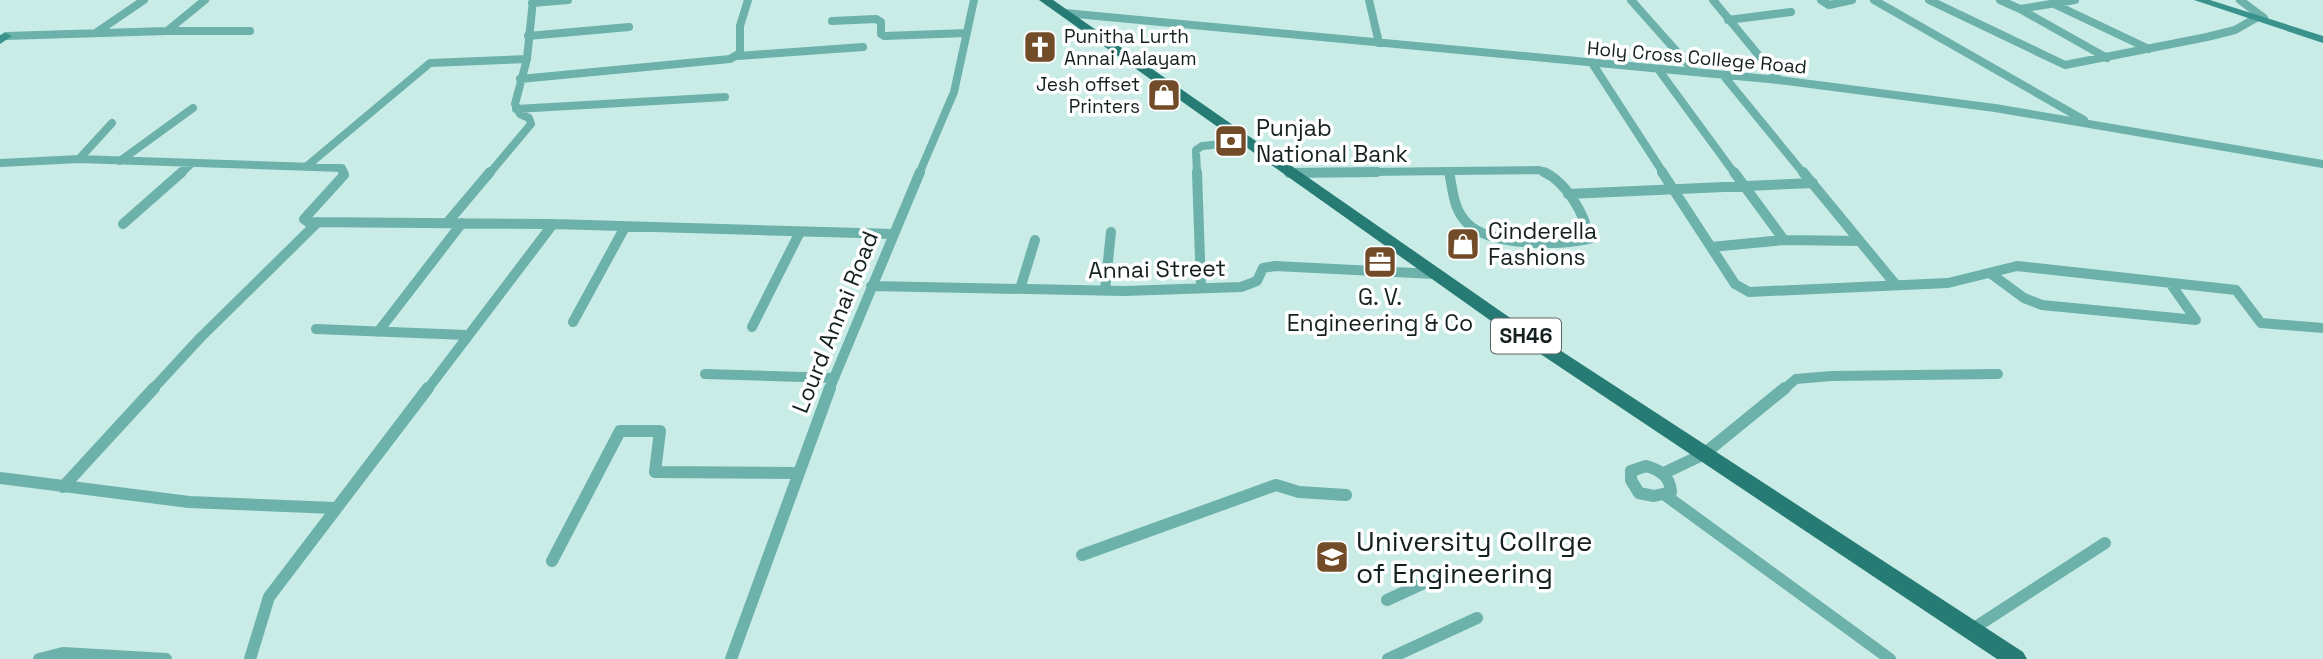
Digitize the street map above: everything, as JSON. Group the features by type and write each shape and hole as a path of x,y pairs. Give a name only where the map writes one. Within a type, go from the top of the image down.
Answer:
{"main road":[{"name":"SH46","path":"1045,0 1434,274 2015,659"}],"street":[{"path":"97,33 144,0"},
{"path":"167,31 205,0"},
{"path":"516,109 520,79 527,59 533,2 568,0"},
{"path":"737,56 740,53 740,26 748,0"},
{"name":"Lourd Annai Road","path":"731,659 834,378 954,92 974,0"},
{"path":"1369,0 1379,43"},
{"path":"1631,0 1694,71"},
{"path":"1713,0 1779,80"},
{"path":"1821,0 1829,5 1852,0"},
{"path":"1874,0 2054,100 2091,124"},
{"path":"1929,0 2061,64 2107,58 2235,30 2256,18"},
{"path":"2000,0 2107,58"},
{"path":"2020,9 2075,0"},
{"path":"2199,0 2323,40"},
{"path":"2240,0 2272,23"},
{"path":"2054,4 2149,49"},
{"path":"1728,20 1791,12"},
{"name":"Holy Cross College Road","path":"1065,13 1779,80 1995,108 2323,164"},
{"path":"832,20 876,19 881,22 881,34 888,36 967,33"},
{"path":"528,36 629,27"},
{"path":"2,38 167,31 250,31"},
{"path":"520,79 730,59 737,56 863,47"},
{"path":"307,166 430,63 527,59"},
{"path":"1592,63 1735,284 1749,292 1948,283 2017,266 2236,290 2261,323 2323,328"},
{"path":"1658,69 1784,240"},
{"path":"1723,75 1896,285"},
{"path":"516,109 725,97"},
{"path":"120,160 193,108"},
{"path":"447,223 528,129 531,124 528,118 516,109"},
{"path":"79,159 112,123"},
{"path":"1201,288 1196,150 1202,146 1244,142"},
{"path":"0,163 79,159 307,166 344,170 344,175 304,222 553,224 893,234"},
{"path":"123,223 192,163"},
{"path":"1289,173 1449,170 1539,170 1550,173 1561,181 1588,230 1588,241 1490,239 1465,223 1458,212 1449,170"},
{"path":"1568,194 1675,190 1739,182 1813,183"},
{"path":"63,487 200,338 318,222"},
{"path":"378,332 462,223"},
{"path":"250,659 269,597 553,224"},
{"path":"573,322 625,227"},
{"path":"751,327 800,232"},
{"path":"1105,290 1111,232"},
{"path":"1020,289 1035,240"},
{"path":"1712,247 1784,240 1860,241"},
{"name":"Annai Street","path":"871,286 1105,290 1201,288 1251,285 1257,281 1263,268 1275,266 1434,274"},
{"path":"1990,273 2024,298 2042,305 2196,320 2196,316 2170,283"},
{"path":"316,329 466,335"},
{"path":"705,374 834,378"},
{"path":"1664,473 1704,454 1796,379 1831,376 1998,374"},
{"path":"552,561 620,431 660,431 655,472 799,473"},
{"path":"1665,495 1671,488 1664,473 1646,466 1636,467 1631,471 1631,481 1639,493 1665,495 1890,659"},
{"path":"0,478 189,502 335,508"},
{"path":"1082,555 1276,485 1299,492 1346,495"},
{"path":"1971,630 2105,543"},
{"path":"1387,600 1435,578"},
{"path":"1388,659 1477,618"},
{"path":"39,659 63,653 166,659"}],"place":[{"name":"Punitha Lurth Annai Aalayam","path":"1040,47"},
{"name":"Jesh offset Printers","path":"1164,95"},
{"name":"Punjab National Bank","path":"1231,141"},
{"name":"Cinderella Fashions","path":"1463,244"},
{"name":"G. V. Engineering & Co","path":"1380,262"},
{"name":"University Collrge of Engineering","path":"1332,557"}]}
